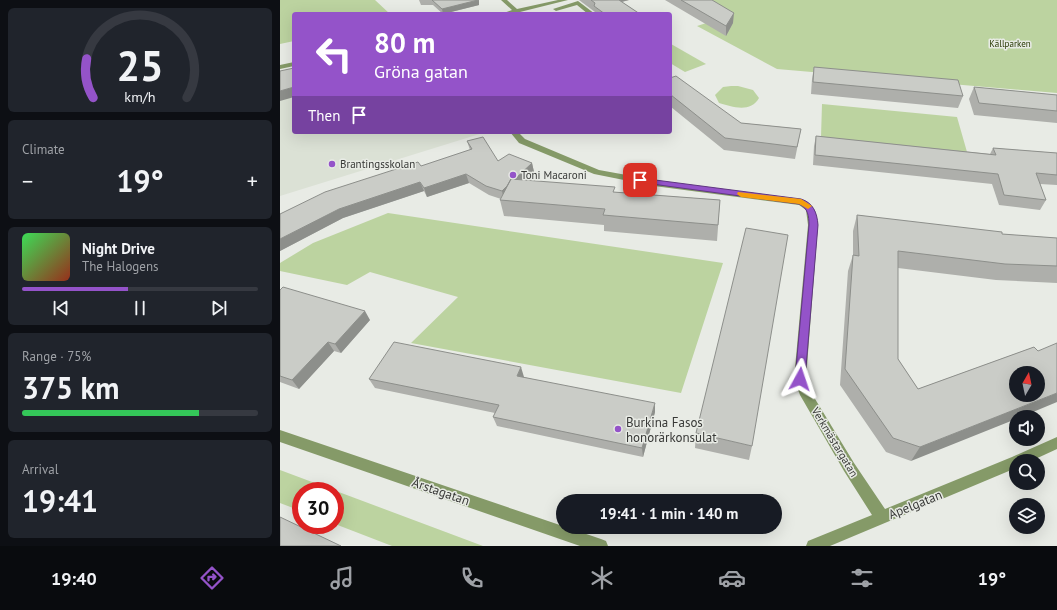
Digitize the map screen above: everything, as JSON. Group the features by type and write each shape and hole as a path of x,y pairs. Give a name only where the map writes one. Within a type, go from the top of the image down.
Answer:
{"street":[{"path":"504,0 517,12"},
{"path":"522,12 565,0"},
{"path":"548,11 578,4 589,12"},
{"path":"280,67 292,64"},
{"name":"Verkmästargatan","path":"516,134 522,141 597,172 654,183 807,204 813,214 814,225 800,379 804,391 882,517"},
{"name":"Årstagatan","path":"280,436 601,546"},
{"name":"Apelgatan","path":"1033,454 1057,443"},
{"name":"Apelgatan","path":"813,546 1009,464"}],"shaded area":[{"name":"Brantingsskolan","path":"292,73 292,134 480,134 280,196 280,76"}],"green space":[{"path":"280,0 375,0 388,12 292,12 292,41 280,44"},
{"name":"Källparken","path":"702,0 1057,0 1057,93 777,69 697,26 728,16"},
{"path":"672,45 706,64 685,72 672,64"},
{"path":"738,86 753,90 759,98 756,103 751,106 741,108 719,103 715,95 723,87"},
{"path":"822,104 957,117 967,152 821,137"},
{"path":"388,213 723,263 681,393 411,343 458,297 370,272 347,285 280,271 280,263 313,243"},
{"path":"280,470 312,482 292,482 292,508 280,503"},
{"path":"344,494 483,546 392,546 344,527"}],"building":[{"path":"432,0 478,0 442,9"},
{"path":"591,0 619,0 637,12 602,12 594,6 595,3"},
{"path":"681,0 712,0 734,13 726,26"},
{"path":"814,67 958,80 963,96 813,82"},
{"path":"292,68 292,88 280,91 280,71"},
{"path":"676,76 741,123 801,129 797,147 725,138 672,96 672,77"},
{"path":"974,87 1057,95 1057,111 979,103"},
{"path":"816,136 996,155 993,148 1057,153 1057,175 1036,173 1046,200 1004,195 998,174 815,155"},
{"path":"483,137 498,161 509,154 532,163 515,179 511,179 502,191 486,186 466,174 424,188 420,182 339,209 280,239 280,214 325,192 418,162 421,166 472,149 467,141"},
{"path":"511,179 615,187 613,192 720,200 718,225 603,215 605,209 500,200"},
{"path":"857,215 1002,232 1002,234 1057,238 1057,266 1005,264 898,251 898,359 918,389 1034,347 1038,351 1057,343 1057,393 1045,398 1045,366 1009,366 1009,402 1034,402 1014,410 1009,410 1009,412 920,447 893,438 845,369 853,255 859,256"},
{"path":"746,228 788,235 752,446 696,433"},
{"path":"283,287 365,311 335,344 328,342 292,380 280,376 280,290"},
{"path":"394,342 521,367 517,376 655,403 642,448 493,417 499,405 369,379"},
{"path":"280,517 292,523 292,534 316,534 341,546 280,546"}],"slow traffic":[{"path":"741,194 801,202 807,204 808,206"}],"place":[{"name":"Brantingsskolan","path":"332,164"},
{"name":"Toni Macaroni","path":"513,175"},
{"name":"Burkina Fasos honorärkonsulat","path":"618,429"}],"route":[{"path":"640,180 807,204 813,214 814,225 800,379"}]}
